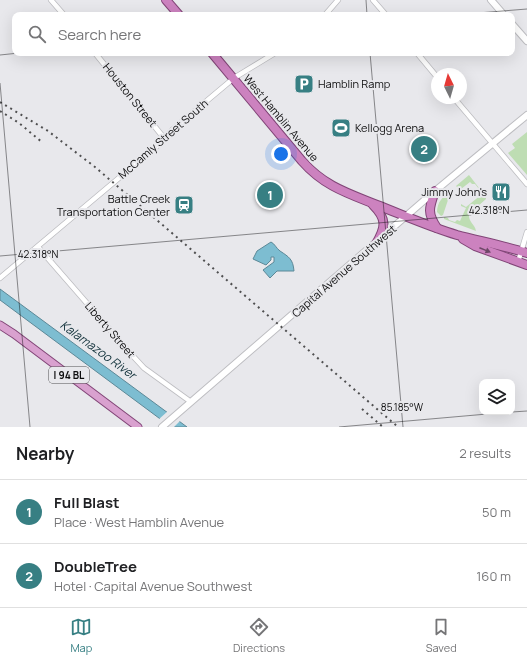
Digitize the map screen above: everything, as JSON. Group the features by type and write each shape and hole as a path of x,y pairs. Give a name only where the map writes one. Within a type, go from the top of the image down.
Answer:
{"highway":[{"path":"166,0 176,12"},
{"name":"West Hamblin Avenue","path":"215,56 310,170 333,187 406,217 455,234"},
{"path":"435,191 429,210 431,218 437,228"},
{"path":"372,203 383,217 384,224 381,236 376,244"},
{"path":"455,234 524,252"},
{"path":"455,234 475,246 527,265"}],"main road":[{"name":"I 94 BL","path":"0,325 138,427"}],"street":[{"path":"51,0 61,12"},
{"path":"328,12 338,0"},
{"path":"374,0 384,12"},
{"path":"491,0 501,12"},
{"path":"515,27 527,41"},
{"name":"Houston Street","path":"97,56 164,138"},
{"name":"McCamly Street South","path":"0,278 158,146 164,138 234,78 270,56"},
{"path":"420,56 431,69"},
{"path":"459,104 527,184"},
{"name":"Capital Avenue Southwest","path":"162,426 376,244 435,191 527,115"},
{"path":"518,262 524,252 527,232"},
{"name":"Liberty Street","path":"38,247 144,368 191,402"}],"green space":[{"path":"527,132 527,175 508,153 515,148 512,144"},
{"path":"469,175 486,197 486,199 469,214 476,231 444,219 444,217 455,222 457,220 460,221 466,208 461,206 461,204 466,207 481,195 475,184 470,182 461,189 456,186"},
{"path":"451,191 443,215 441,216 437,212 439,202"}],"water":[{"path":"271,242 290,259 293,264 294,271 277,271 270,278 263,270 274,262 274,257 271,257 271,260 266,265 253,259 257,251"},
{"path":"0,289 187,427 171,427 0,300"}],"pier":[{"path":"168,411 181,420 174,427 168,427 158,420"}],"railway":[{"path":"0,102 48,131 95,167 398,427"},
{"path":"0,111 19,123 43,143"},
{"path":"362,409 383,427"}],"place":[{"name":"Hamblin Ramp","path":"304,84"},
{"name":"Kellogg Arena","path":"341,128"},
{"name":"DoubleTree","path":"424,149"},
{"name":"Jimmy John's","path":"501,192"},
{"name":"Full Blast","path":"270,195"},
{"name":"Battle Creek Transportation Center","path":"184,205"}],"water label":[{"name":"Kalamazoo River","path":"98,350"}]}
